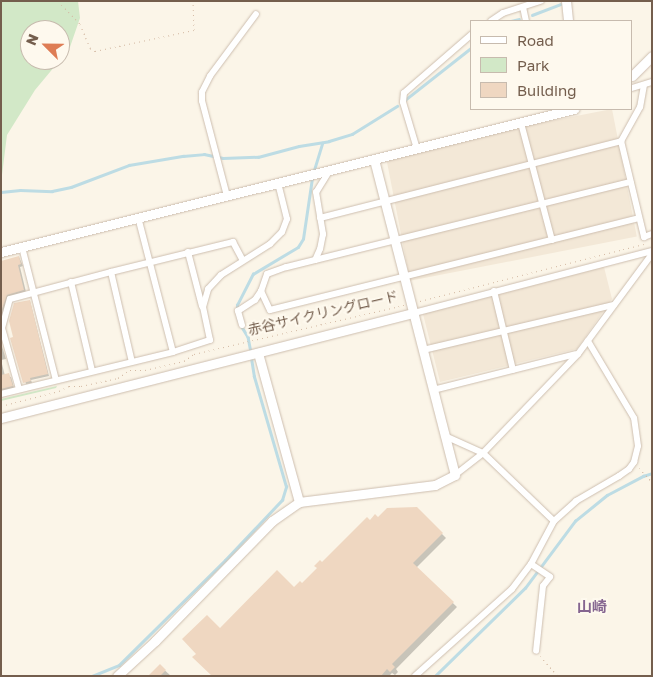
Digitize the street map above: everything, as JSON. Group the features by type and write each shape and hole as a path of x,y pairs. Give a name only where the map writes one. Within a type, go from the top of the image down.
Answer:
{"street":[{"path":"492,20 503,13 541,1"},
{"path":"566,1 568,20"},
{"path":"523,7 526,20"},
{"path":"227,196 202,100 202,92 210,76 256,14"},
{"path":"417,149 403,102 404,93 470,36"},
{"path":"633,75 652,56"},
{"path":"633,88 652,82"},
{"path":"644,85 640,107 621,141 644,237 652,234"},
{"path":"1,252 570,110"},
{"path":"521,123 552,240"},
{"path":"320,218 621,141"},
{"path":"374,159 455,475"},
{"path":"315,260 320,249 322,234 316,192 330,170"},
{"path":"242,325 238,311 255,300 262,291 267,274 286,267 630,182"},
{"path":"203,307 208,289 221,275 242,259 270,244 282,232 286,218 278,183"},
{"path":"138,217 173,352"},
{"path":"262,291 270,310 405,278 639,218"},
{"path":"19,389 2,328 10,299 232,242 242,259"},
{"path":"22,247 56,380"},
{"path":"1,394 173,352 210,340 188,252"},
{"path":"1,418 494,291 652,253"},
{"path":"117,676 155,641 272,521 299,502 435,485 455,475 483,454 578,354 652,253"},
{"path":"111,272 132,362"},
{"path":"71,282 92,372"},
{"path":"494,291 513,370"},
{"path":"423,350 614,305"},
{"path":"415,676 512,588 531,564 554,521 576,501 624,473 634,462 638,446 634,418 588,340"},
{"path":"258,353 299,502"},
{"path":"433,390 578,354"},
{"path":"445,436 483,454 554,521"},
{"path":"531,564 550,577 543,586 536,651"}],"path":[{"path":"58,1 80,24 90,48 95,51 194,30 193,1"},
{"name":"赤谷サイクリングロード","path":"1,406 59,391 69,386 81,386 118,378 130,370 145,370 184,361 194,354 411,303 652,242"},
{"path":"634,462 652,482"},
{"path":"536,651 558,676"}],"shaded area":[{"path":"612,110 637,237 410,281 385,153"},
{"path":"604,267 612,299 577,349 440,382 423,314"}],"green space":[{"path":"1,1 78,1 80,18 70,47 70,20 20,20 20,70 52,70 35,90 7,135 1,183"},
{"path":"57,386 56,388 1,401 1,399"}],"building":[{"path":"19,256 21,264 18,265 24,290 7,295 1,312 1,261"},
{"path":"30,300 48,374 30,378 31,381 23,383 10,338 13,337 9,321 14,303"},
{"path":"9,373 13,386 1,389 1,375"},
{"path":"417,507 443,533 413,563 454,602 392,664 395,667 390,672 387,669 381,676 212,676 192,657 196,654 182,639 207,615 220,628 277,570 294,587 300,581 302,583 317,568 314,566 320,560 322,562 367,517 370,520 375,514 378,517 387,508"},
{"path":"160,664 166,670 160,676 148,676"}],"waterway":[{"path":"532,15 560,4"},
{"path":"515,20 519,19"},
{"path":"405,100 470,49"},
{"path":"1,192 20,190 52,191 71,187 129,165 183,156 204,154 223,158 258,157 352,134 397,106"},
{"path":"314,170 322,143"},
{"path":"238,320 237,305 253,274 298,247 303,239 312,178"},
{"path":"242,327 248,337 251,352"},
{"path":"92,676 119,665 225,560 282,500 286,487 254,377 251,357"},
{"path":"435,676 525,588 575,521 607,495 652,473"}],"district":[{"name":"山崎","path":"592,607"}]}
